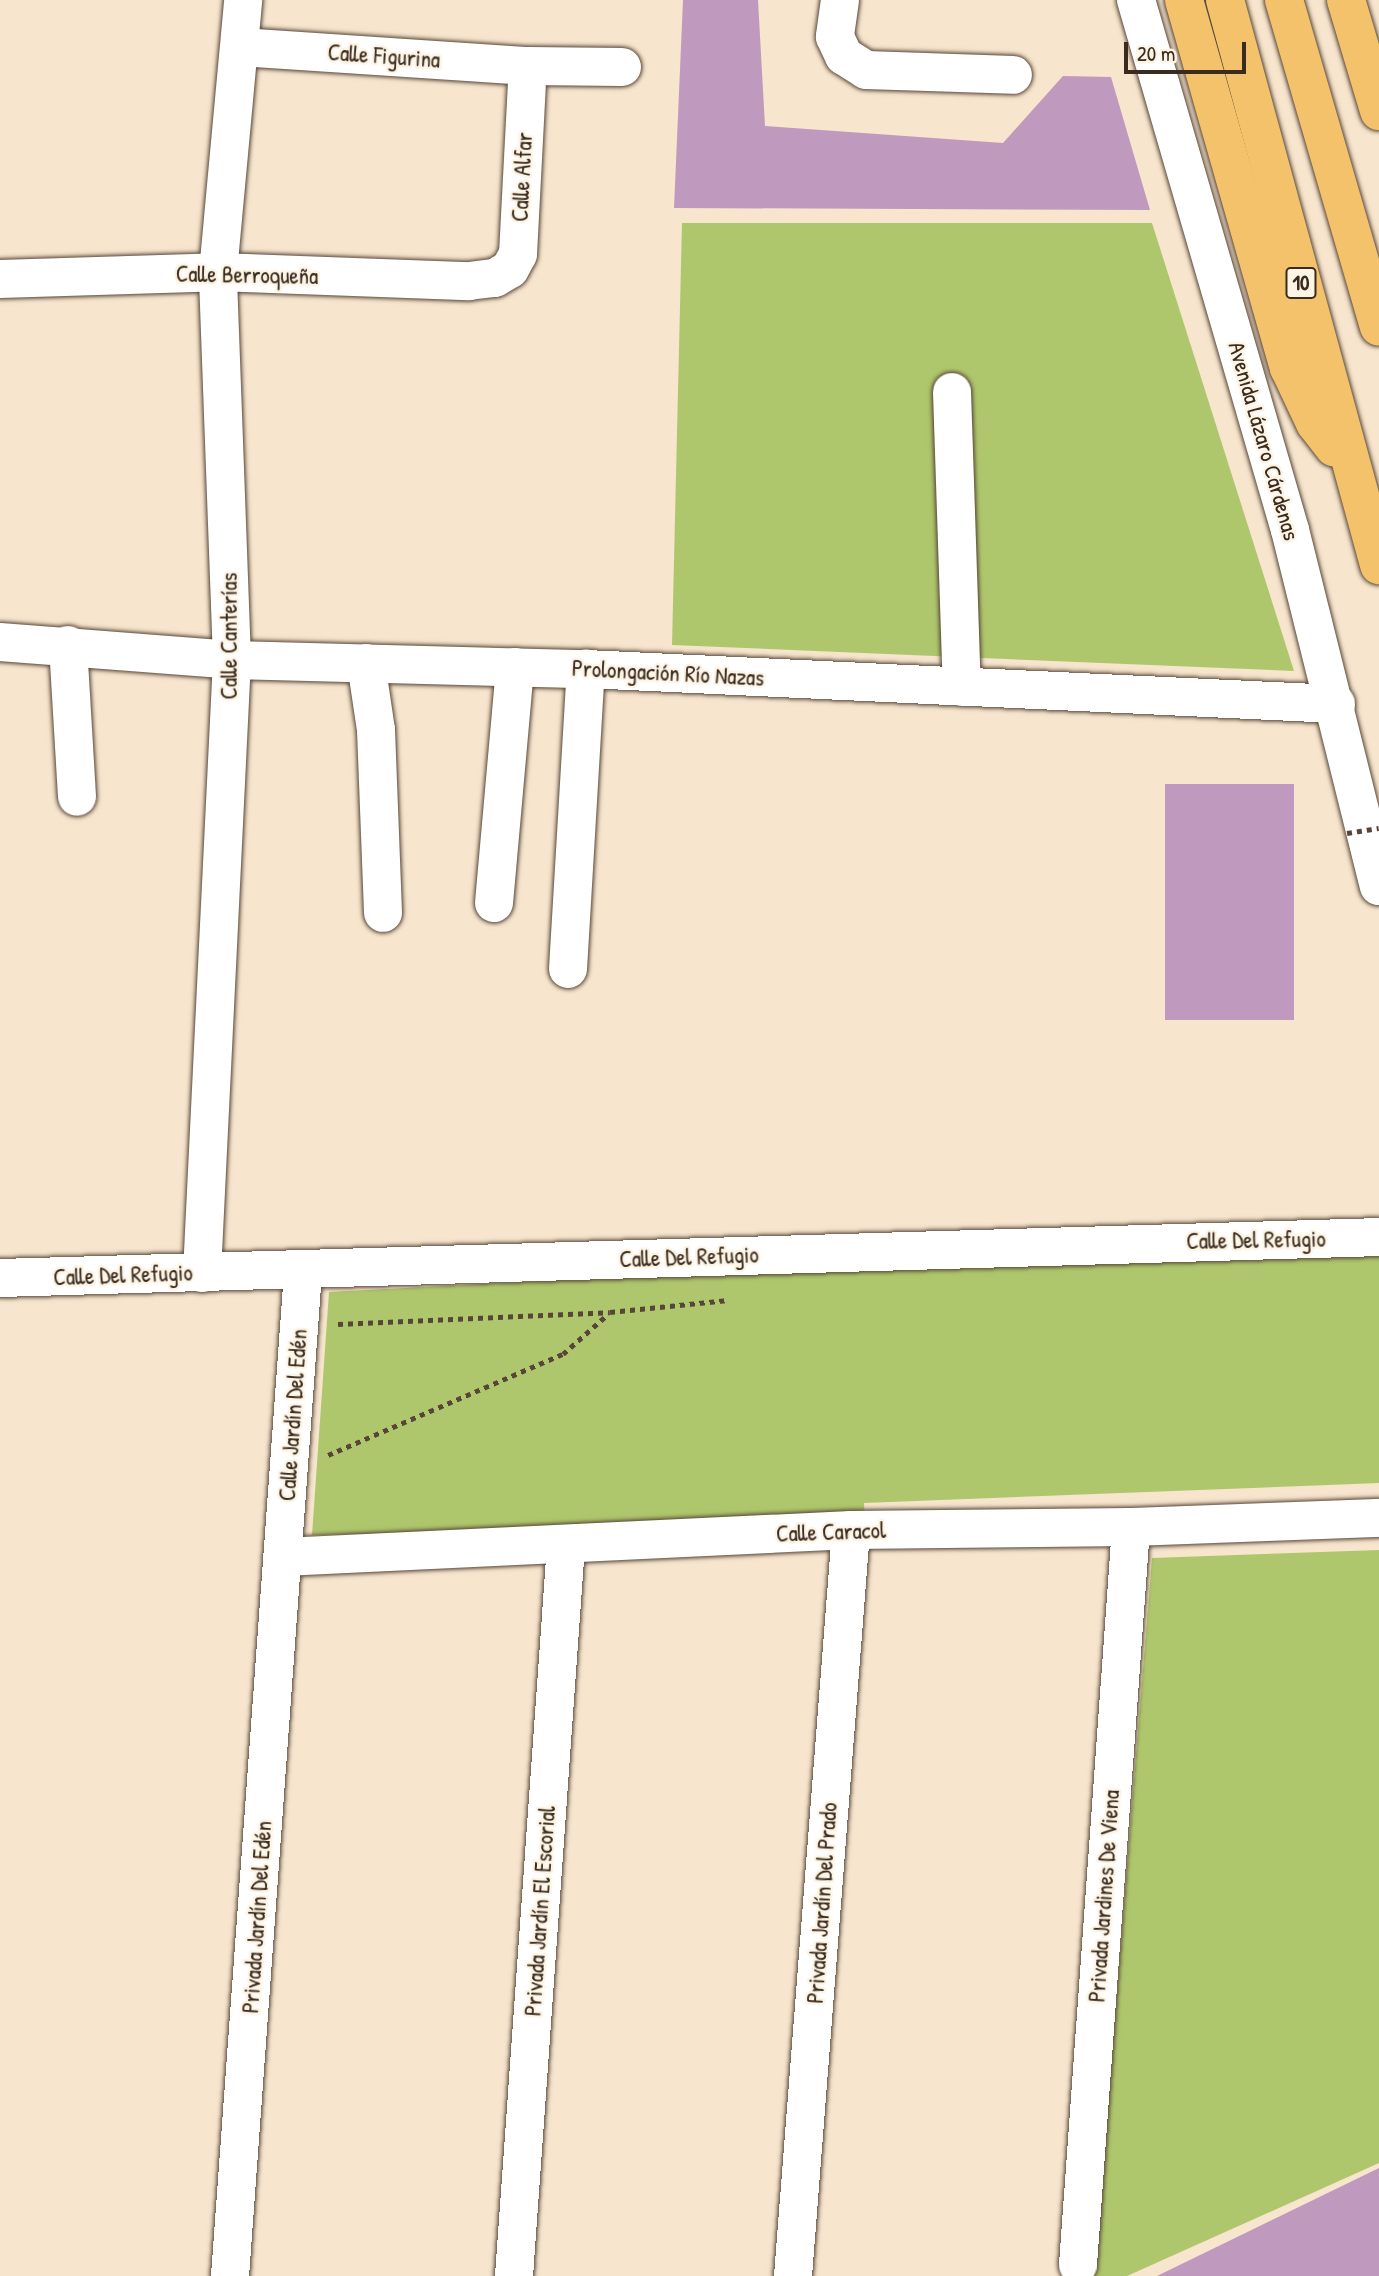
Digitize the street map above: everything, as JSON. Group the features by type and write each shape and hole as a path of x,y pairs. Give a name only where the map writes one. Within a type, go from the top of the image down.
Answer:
{"highway":[{"path":"1184,0 1289,368 1315,423 1351,468"},
{"name":"10","path":"1225,0 1379,565"},
{"path":"1284,0 1379,326"},
{"path":"1346,0 1379,110"}],"street":[{"name":"Calle Canterías","path":"202,1273 232,660 218,272 243,0"},
{"path":"840,0 835,37 844,56 866,70 1013,75"},
{"name":"Avenida Lázaro Cárdenas","path":"1136,0 1336,704 1379,886"},
{"name":"Calle Figurina","path":"240,47 527,66 622,66"},
{"name":"Calle Alfar","path":"495,278 510,269 518,254 527,66"},
{"name":"Calle Berroqueña","path":"0,279 218,272 469,282 495,278"},
{"path":"952,392 962,687"},
{"name":"Prolongación Río Nazas","path":"0,642 68,645 232,660 586,668 1336,704"},
{"path":"68,645 77,797"},
{"path":"366,663 376,730 383,913"},
{"path":"494,903 515,667"},
{"path":"568,969 586,668"},
{"name":"Calle Del Refugio","path":"0,1278 303,1272 855,1251 1379,1237"},
{"name":"Calle Jardín Del Edén","path":"284,1557 303,1272"},
{"name":"Calle Caracol","path":"284,1557 566,1546 851,1530 1131,1527 1379,1518"},
{"name":"Privada Jardines De Viena","path":"1077,2265 1131,1527"},
{"name":"Privada Jardín Del Prado","path":"793,2276 851,1530"},
{"name":"Privada Jardín El Escorial","path":"514,2276 566,1546"},
{"name":"Privada Jardín Del Edén","path":"230,2276 284,1557"}],"path":[{"path":"1347,833 1379,828"},
{"path":"334,1338 335,1324 610,1312 733,1299"},
{"path":"318,1460 563,1354 610,1312"}],"green space":[{"path":"682,223 1152,223 1294,671 672,645"},
{"path":"1379,1256 1379,1483 864,1503 865,1525 312,1535 329,1292 655,1275"},
{"path":"1379,1550 1379,2163 1127,2276 1094,2276 1152,1558"}],"building":[{"path":"683,0 758,0 765,126 1003,143 1063,76 1111,77 1150,210 674,208"},
{"path":"1165,784 1294,784 1294,1020 1165,1020"},
{"path":"1379,2168 1379,2276 1157,2276"}]}
